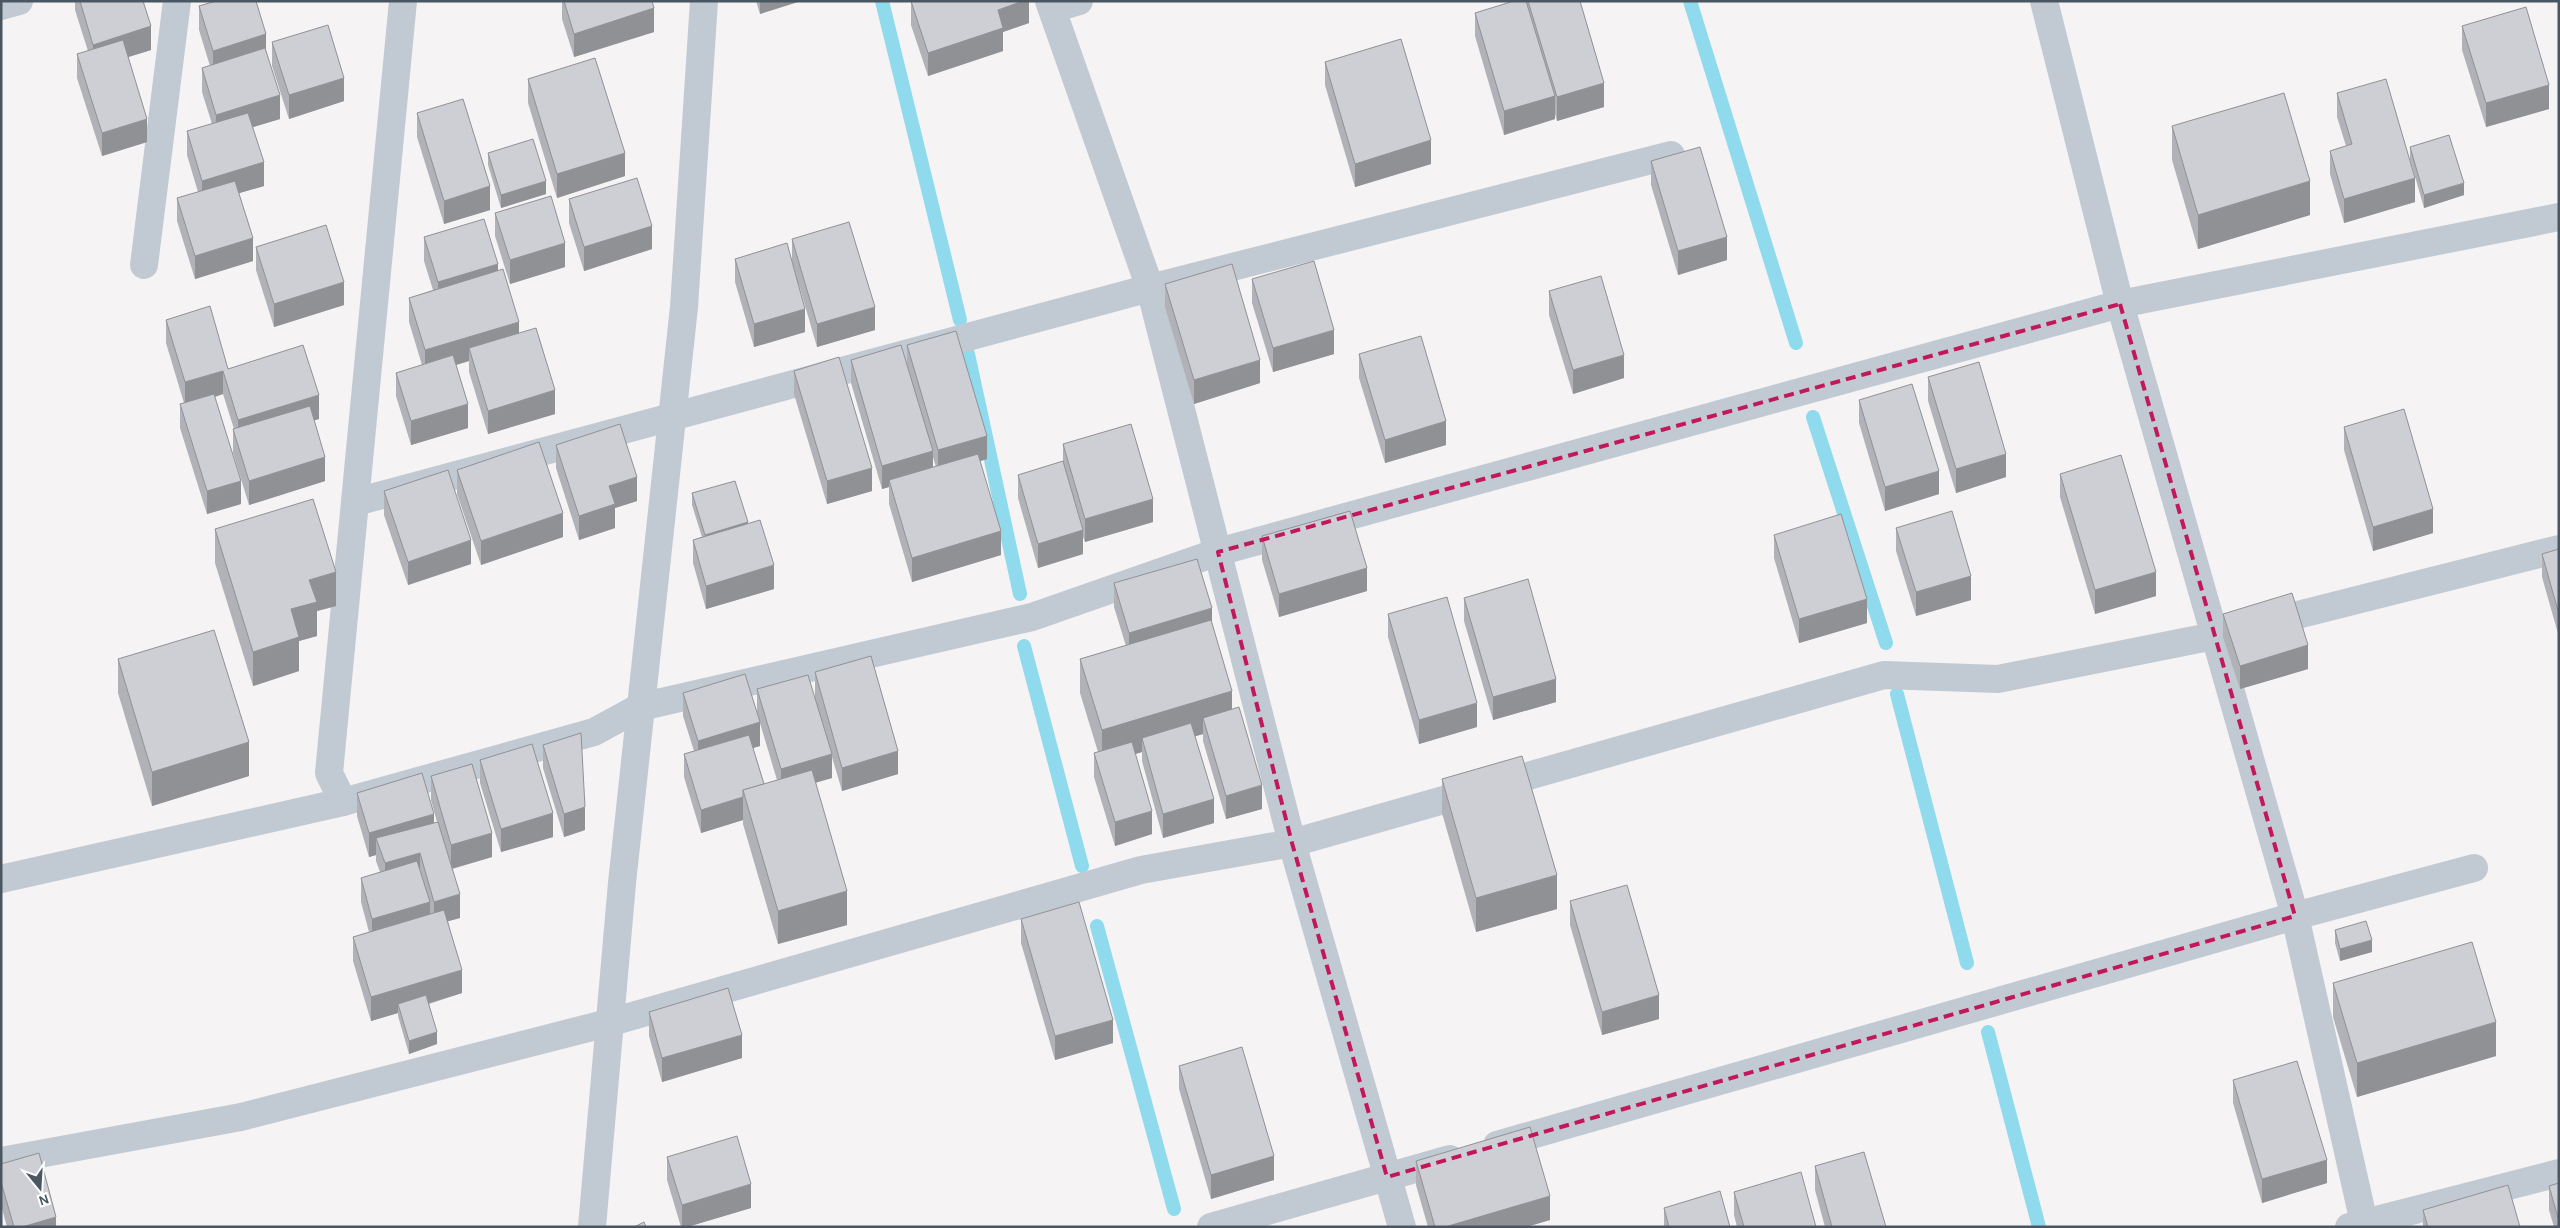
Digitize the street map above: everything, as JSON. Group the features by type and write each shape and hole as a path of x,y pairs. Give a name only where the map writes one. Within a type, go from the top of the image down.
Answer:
{"street":[{"path":"1,6 19,1"},
{"path":"144,265 177,1"},
{"path":"343,802 329,773 403,1"},
{"path":"592,1227 608,1023 640,707 684,307 704,1"},
{"path":"1079,1 1051,5 1150,288 1292,843 1402,1227"},
{"path":"2044,1 2120,304 2295,916 2359,1225 2559,1173"},
{"path":"356,502 1150,288 1672,155"},
{"path":"1,879 343,802 594,732 640,707 1032,617 1218,552 2120,304 2559,217"},
{"path":"1,1161 241,1117 608,1023 1140,870 1292,843 1884,675 1998,679 2214,636 2559,549"},
{"path":"1211,1227 2295,916 2474,868"}],"highlighted area":[{"path":"2120,304 2295,916 1387,1177 1292,843 1218,552"}],"building":[{"path":"80,1 143,1 151,26 93,45"},
{"path":"216,1 256,1 266,34 213,51 199,6"},
{"path":"564,1 652,1 654,8 574,34"},
{"path":"911,1 1023,1 998,10 1003,28 928,53"},
{"path":"1514,1 1526,1 1555,96 1504,111 1475,13"},
{"path":"1528,1 1580,1 1604,83 1557,97"},
{"path":"2526,7 2549,85 2486,103 2462,26"},
{"path":"328,25 344,78 289,95 272,42"},
{"path":"1401,39 1431,140 1355,164 1325,62"},
{"path":"123,40 147,119 102,133 77,54"},
{"path":"265,48 280,95 216,115 202,68"},
{"path":"595,58 625,153 557,174 528,79"},
{"path":"2386,79 2415,178 2344,199 2330,151 2352,144 2337,93"},
{"path":"2284,93 2310,181 2198,215 2172,126"},
{"path":"463,99 490,186 444,201 417,113"},
{"path":"248,113 264,162 202,181 187,131"},
{"path":"2449,135 2464,183 2424,195 2410,147"},
{"path":"533,139 546,181 501,195 488,153"},
{"path":"1700,147 1727,237 1678,251 1651,161"},
{"path":"637,178 652,226 584,247 569,199"},
{"path":"235,181 253,238 195,256 177,198"},
{"path":"551,196 565,243 510,260 495,213"},
{"path":"484,219 498,264 438,282 424,237"},
{"path":"849,222 875,307 817,324 792,239"},
{"path":"326,225 344,282 274,304 256,247"},
{"path":"787,243 805,309 754,324 735,259"},
{"path":"1314,261 1334,330 1273,348 1252,279"},
{"path":"1232,264 1260,360 1194,380 1165,284"},
{"path":"503,269 519,322 425,350 409,298"},
{"path":"1601,276 1624,355 1573,370 1549,291"},
{"path":"210,306 228,369 303,345 319,395 238,420 223,371 185,382 166,320"},
{"path":"536,328 555,390 488,411 469,348"},
{"path":"956,331 987,436 938,450 907,345"},
{"path":"1421,336 1446,421 1385,440 1359,354"},
{"path":"901,345 933,451 882,466 851,360"},
{"path":"453,355 468,404 411,421 396,373"},
{"path":"839,357 872,468 827,481 794,371"},
{"path":"1979,362 2006,454 1956,469 1928,377"},
{"path":"1912,384 1939,471 1885,487 1859,400"},
{"path":"214,394 241,481 207,491 180,404"},
{"path":"310,406 325,457 249,481 233,429"},
{"path":"2404,409 2433,509 2373,527 2344,427"},
{"path":"620,424 637,477 609,486 615,504 579,516 556,445"},
{"path":"1131,424 1153,499 1085,519 1063,444"},
{"path":"539,442 563,513 481,541 457,470"},
{"path":"978,454 1001,531 912,558 889,480"},
{"path":"2121,455 2156,572 2095,590 2060,474"},
{"path":"1063,461 1083,530 1038,544 1018,475"},
{"path":"448,470 471,540 408,562 384,491"},
{"path":"735,481 748,522 705,535 692,493"},
{"path":"313,499 336,572 309,580 317,602 291,609 299,637 253,652 215,529"},
{"path":"1350,511 1367,568 1279,594 1262,536"},
{"path":"1952,511 1971,576 1916,592 1896,528"},
{"path":"1841,514 1867,599 1799,619 1774,535"},
{"path":"760,520 774,565 706,586 693,540"},
{"path":"2559,549 2559,614 2542,554"},
{"path":"1197,559 1212,608 1129,633 1114,583"},
{"path":"1528,579 1556,679 1493,697 1464,598"},
{"path":"2292,593 2308,645 2240,666 2223,614"},
{"path":"1447,597 1477,703 1419,720 1388,614"},
{"path":"1211,620 1232,691 1102,730 1080,659"},
{"path":"214,630 249,742 152,772 118,659"},
{"path":"871,656 898,751 842,768 815,672"},
{"path":"745,674 760,722 698,741 683,693"},
{"path":"808,675 832,754 781,769 757,689"},
{"path":"1239,707 1262,785 1226,796 1203,718"},
{"path":"1191,723 1214,799 1163,814 1142,738"},
{"path":"581,733 585,807 564,814 543,745"},
{"path":"749,735 764,784 743,790 743,797 701,810 684,754"},
{"path":"1132,742 1152,811 1115,822 1094,753"},
{"path":"532,744 553,813 501,829 480,760"},
{"path":"1522,756 1557,875 1476,898 1442,779"},
{"path":"472,764 492,833 451,845 431,776"},
{"path":"812,770 847,891 778,911 743,790"},
{"path":"422,773 434,814 369,833 357,793"},
{"path":"438,822 460,894 434,902 420,853 385,863 376,838"},
{"path":"417,861 430,902 372,919 361,878"},
{"path":"1627,885 1659,995 1602,1012 1570,901"},
{"path":"1079,902 1113,1020 1055,1036 1021,919"},
{"path":"444,910 462,970 371,997 353,937"},
{"path":"2366,921 2372,940 2340,949 2335,930"},
{"path":"2472,942 2496,1022 2357,1063 2333,983"},
{"path":"728,988 742,1035 662,1058 649,1012"},
{"path":"426,995 437,1032 409,1041 398,1004"},
{"path":"1242,1047 1274,1156 1211,1175 1179,1066"},
{"path":"2297,1061 2327,1160 2262,1179 2233,1080"},
{"path":"1530,1127 1550,1196 1445,1227 1435,1227 1416,1161"},
{"path":"737,1136 751,1184 682,1205 667,1157"},
{"path":"1864,1152 1886,1227 1832,1227 1815,1166"},
{"path":"39,1153 56,1217 22,1227 14,1227 1,1182 1,1164"},
{"path":"1801,1172 1816,1227 1744,1227 1734,1192"},
{"path":"2559,1183 2559,1221 2549,1186"},
{"path":"2508,1185 2520,1227 2428,1227 2423,1210"},
{"path":"1720,1191 1730,1227 1669,1227 1664,1208"},
{"path":"644,1222 646,1227 634,1227"}],"waterway":[{"path":"882,1 960,320"},
{"path":"1690,1 1796,343"},
{"path":"968,354 1020,594"},
{"path":"1813,417 1886,643"},
{"path":"1024,646 1082,866"},
{"path":"1897,694 1967,963"},
{"path":"1097,926 1174,1209"},
{"path":"1988,1032 2039,1227"}]}
